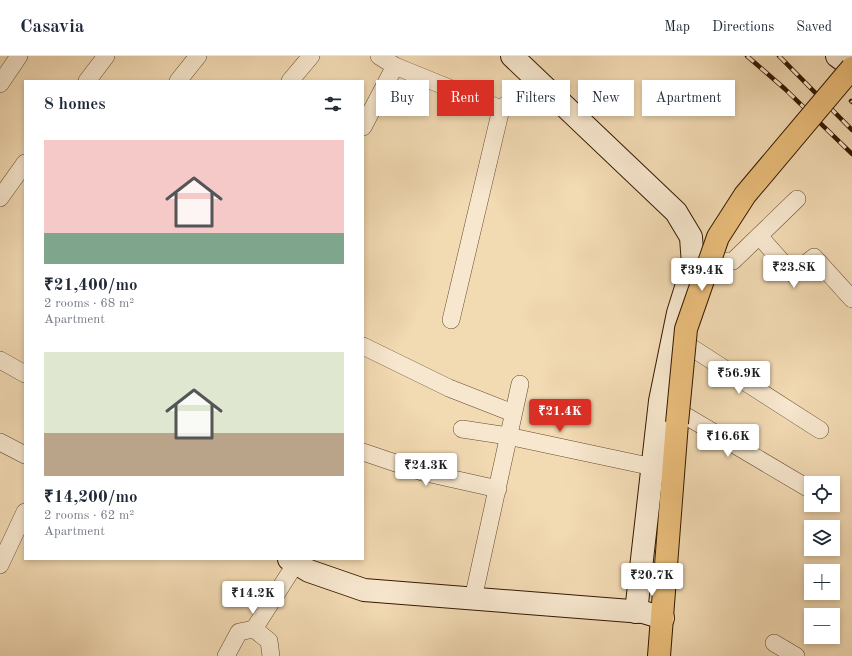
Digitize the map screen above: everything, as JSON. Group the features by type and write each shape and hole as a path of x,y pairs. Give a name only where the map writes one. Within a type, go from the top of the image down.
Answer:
{"main road":[{"path":"512,56 676,212 691,237 693,265 678,312 660,401 636,612"},
{"path":"659,656 677,423 686,329 718,237 745,195 852,68 837,56"},
{"path":"292,561 309,571 364,590 636,612 663,618"}],"street":[{"path":"0,84 19,56"},
{"path":"88,80 106,56"},
{"path":"179,80 198,56"},
{"path":"291,80 310,56"},
{"path":"380,56 395,66 501,108"},
{"path":"364,125 395,66"},
{"path":"451,320 501,108 536,79"},
{"path":"0,198 24,164"},
{"path":"693,265 733,261 797,199"},
{"path":"759,236 793,274 814,257 852,299"},
{"path":"674,336 820,430"},
{"path":"364,346 449,388 513,413"},
{"path":"0,360 24,373"},
{"path":"473,599 520,384"},
{"path":"660,401 804,486"},
{"path":"462,429 508,436 653,467"},
{"path":"0,442 24,454"},
{"path":"364,452 422,472 498,489"},
{"path":"0,565 24,514"},
{"path":"226,656 240,632 254,629 292,561"},
{"path":"254,629 269,641 271,656"},
{"path":"774,643 796,656"}],"railway":[{"path":"747,56 785,89 852,154"},
{"path":"779,56 852,130"}]}
